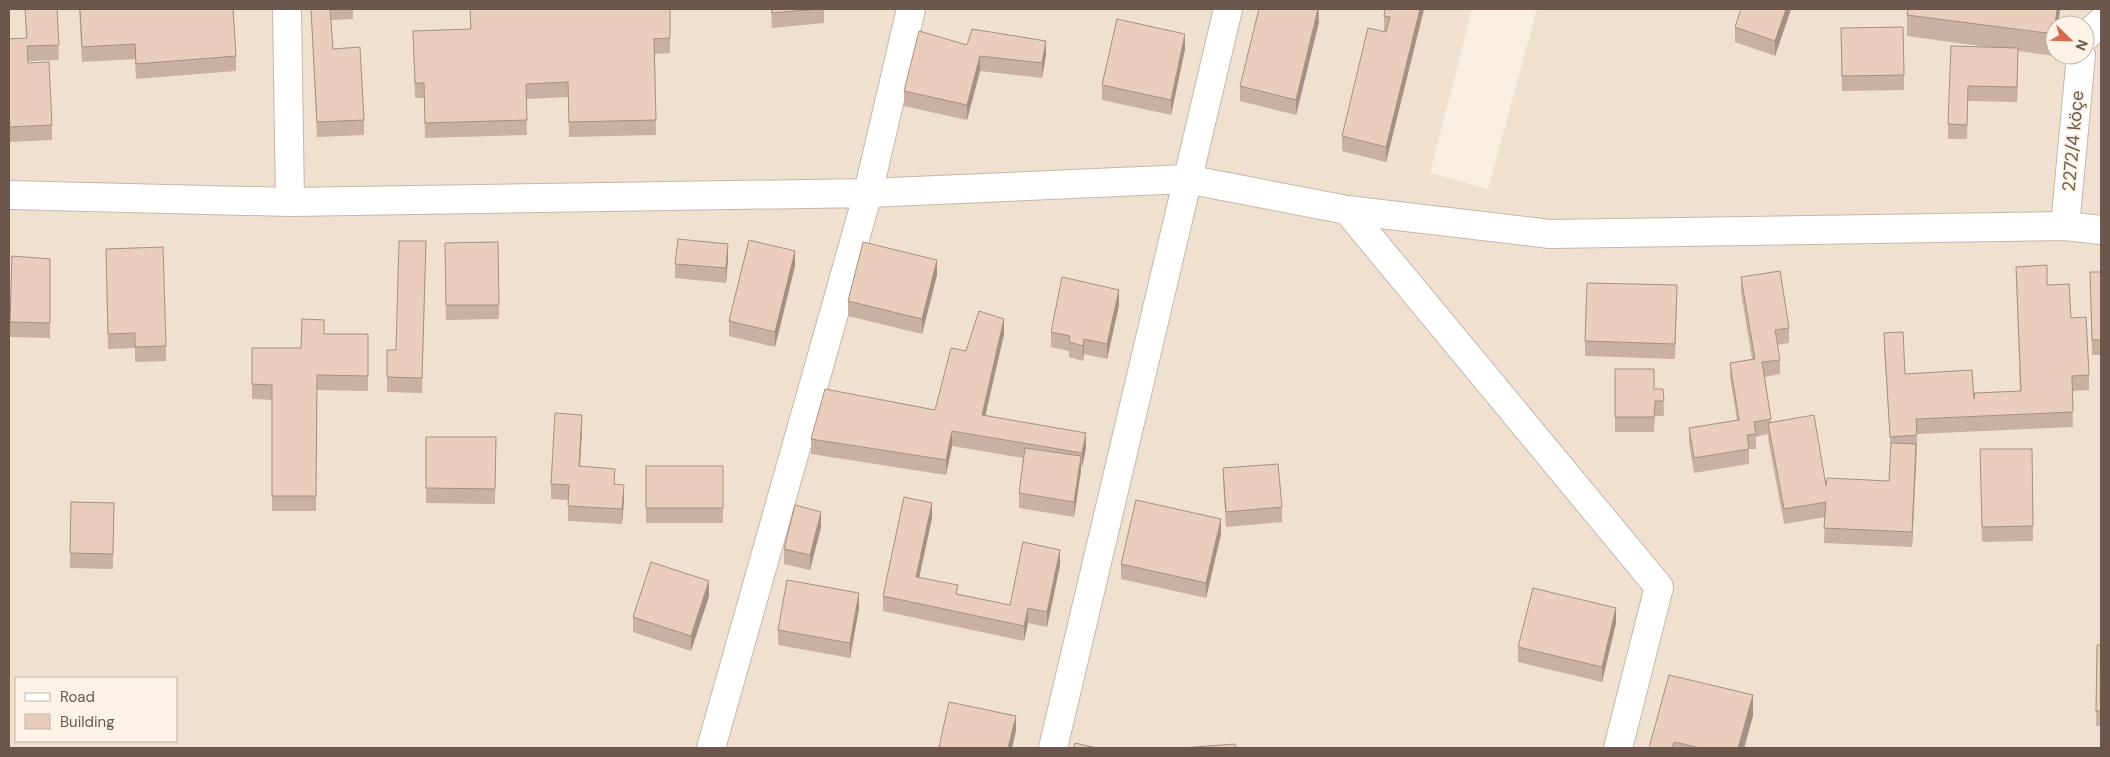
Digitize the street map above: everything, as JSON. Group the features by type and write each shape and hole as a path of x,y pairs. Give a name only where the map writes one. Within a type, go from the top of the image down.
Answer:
{"street":[{"path":"287,9 290,202"},
{"path":"711,748 868,193 911,9"},
{"path":"1053,748 1186,179 1228,9"},
{"name":"2272/4 köçe","path":"2066,226 2081,65"},
{"path":"9,194 290,202 868,193 1186,179 1348,210 1550,234 2066,226 2101,230"},
{"path":"1348,210 1659,586 1618,748"}],"shaded area":[{"path":"9,9 1472,9 1430,173 1488,189 1537,9 2101,9 2101,748 9,748"}],"building":[{"path":"25,9 57,9 59,45 27,46 28,63 49,62 52,125 9,127 9,39 27,38"},
{"path":"80,9 233,9 236,56 136,64 135,44 82,47"},
{"path":"311,9 330,9 333,49 360,47 364,120 317,122"},
{"path":"470,9 670,9 670,38 654,39 656,120 569,122 568,82 526,84 527,120 425,123 424,83 415,83 413,31 471,29"},
{"path":"772,9 819,9 772,13"},
{"path":"1259,9 1318,9 1296,100 1240,86"},
{"path":"1385,9 1420,9 1386,147 1342,136 1368,28 1386,32 1390,17 1384,16"},
{"path":"1741,9 1786,9 1775,41 1735,27"},
{"path":"1908,9 2057,9 2056,15 2045,15 2045,33 1907,15"},
{"path":"1117,19 1185,34 1171,100 1102,85"},
{"path":"1903,27 1904,75 1842,76 1841,28"},
{"path":"972,29 1046,41 1042,63 980,56 967,105 904,91 919,31 967,45"},
{"path":"1951,46 2018,48 2017,87 1968,86 1967,125 1948,124"},
{"path":"678,239 728,244 726,268 675,264"},
{"path":"749,240 795,251 775,332 729,321"},
{"path":"399,241 426,241 422,378 387,377 387,350 396,350"},
{"path":"498,242 499,305 446,305 445,243"},
{"path":"863,242 937,260 922,319 848,301"},
{"path":"163,247 166,346 135,347 135,333 108,334 106,249"},
{"path":"12,256 50,259 50,323 10,322"},
{"path":"2047,265 2047,285 2069,284 2071,318 2086,317 2089,375 2072,376 2073,412 1916,419 1917,435 1890,437 1884,333 1903,332 1905,374 1972,370 1974,399 1975,393 2021,391 2016,267"},
{"path":"1780,271 1789,328 1775,330 1780,360 1762,362 1771,419 1754,422 1756,434 1747,435 1749,449 1694,458 1689,428 1739,420 1730,363 1755,359 1741,277"},
{"path":"2090,272 2101,272 2101,340 2092,340"},
{"path":"1062,277 1119,290 1107,344 1084,339 1083,346 1069,342 1070,336 1051,332"},
{"path":"1587,283 1677,285 1675,344 1585,341"},
{"path":"979,311 1004,319 982,415 1086,433 1082,453 952,431 946,460 811,439 825,389 935,410 951,348 966,351"},
{"path":"302,319 324,320 324,334 368,334 368,376 317,375 316,496 272,496 272,385 252,384 252,348 301,348"},
{"path":"1615,369 1654,369 1654,389 1663,389 1664,401 1655,401 1654,417 1615,417"},
{"path":"555,413 582,415 579,466 615,469 614,484 624,485 622,509 568,506 569,485 551,484"},
{"path":"1814,415 1826,486 1827,478 1889,481 1891,443 1916,444 1912,532 1824,528 1826,502 1784,509 1768,423"},
{"path":"426,437 496,437 495,489 426,488"},
{"path":"1025,448 1081,456 1074,502 1019,493"},
{"path":"1980,449 2032,449 2033,526 1982,527"},
{"path":"1278,464 1282,507 1226,512 1223,468"},
{"path":"646,466 723,466 723,508 646,508"},
{"path":"904,497 932,503 916,577 958,585 956,594 1010,605 1023,542 1060,550 1047,612 1028,608 1024,626 883,596"},
{"path":"1136,500 1221,519 1206,583 1121,564"},
{"path":"71,502 114,503 113,554 70,553"},
{"path":"795,505 821,512 810,555 784,549"},
{"path":"651,562 709,581 691,636 633,617"},
{"path":"787,580 859,593 850,643 778,630"},
{"path":"1533,588 1616,608 1602,667 1518,647"},
{"path":"2097,645 2101,645 2101,711 2096,711"},
{"path":"1669,675 1753,695 1738,748 1701,748 1674,742 1672,748 1649,748"},
{"path":"949,702 1016,716 1008,748 939,747"},
{"path":"1075,743 1097,748 1074,748"},
{"path":"1235,744 1236,748 1181,748"}]}
